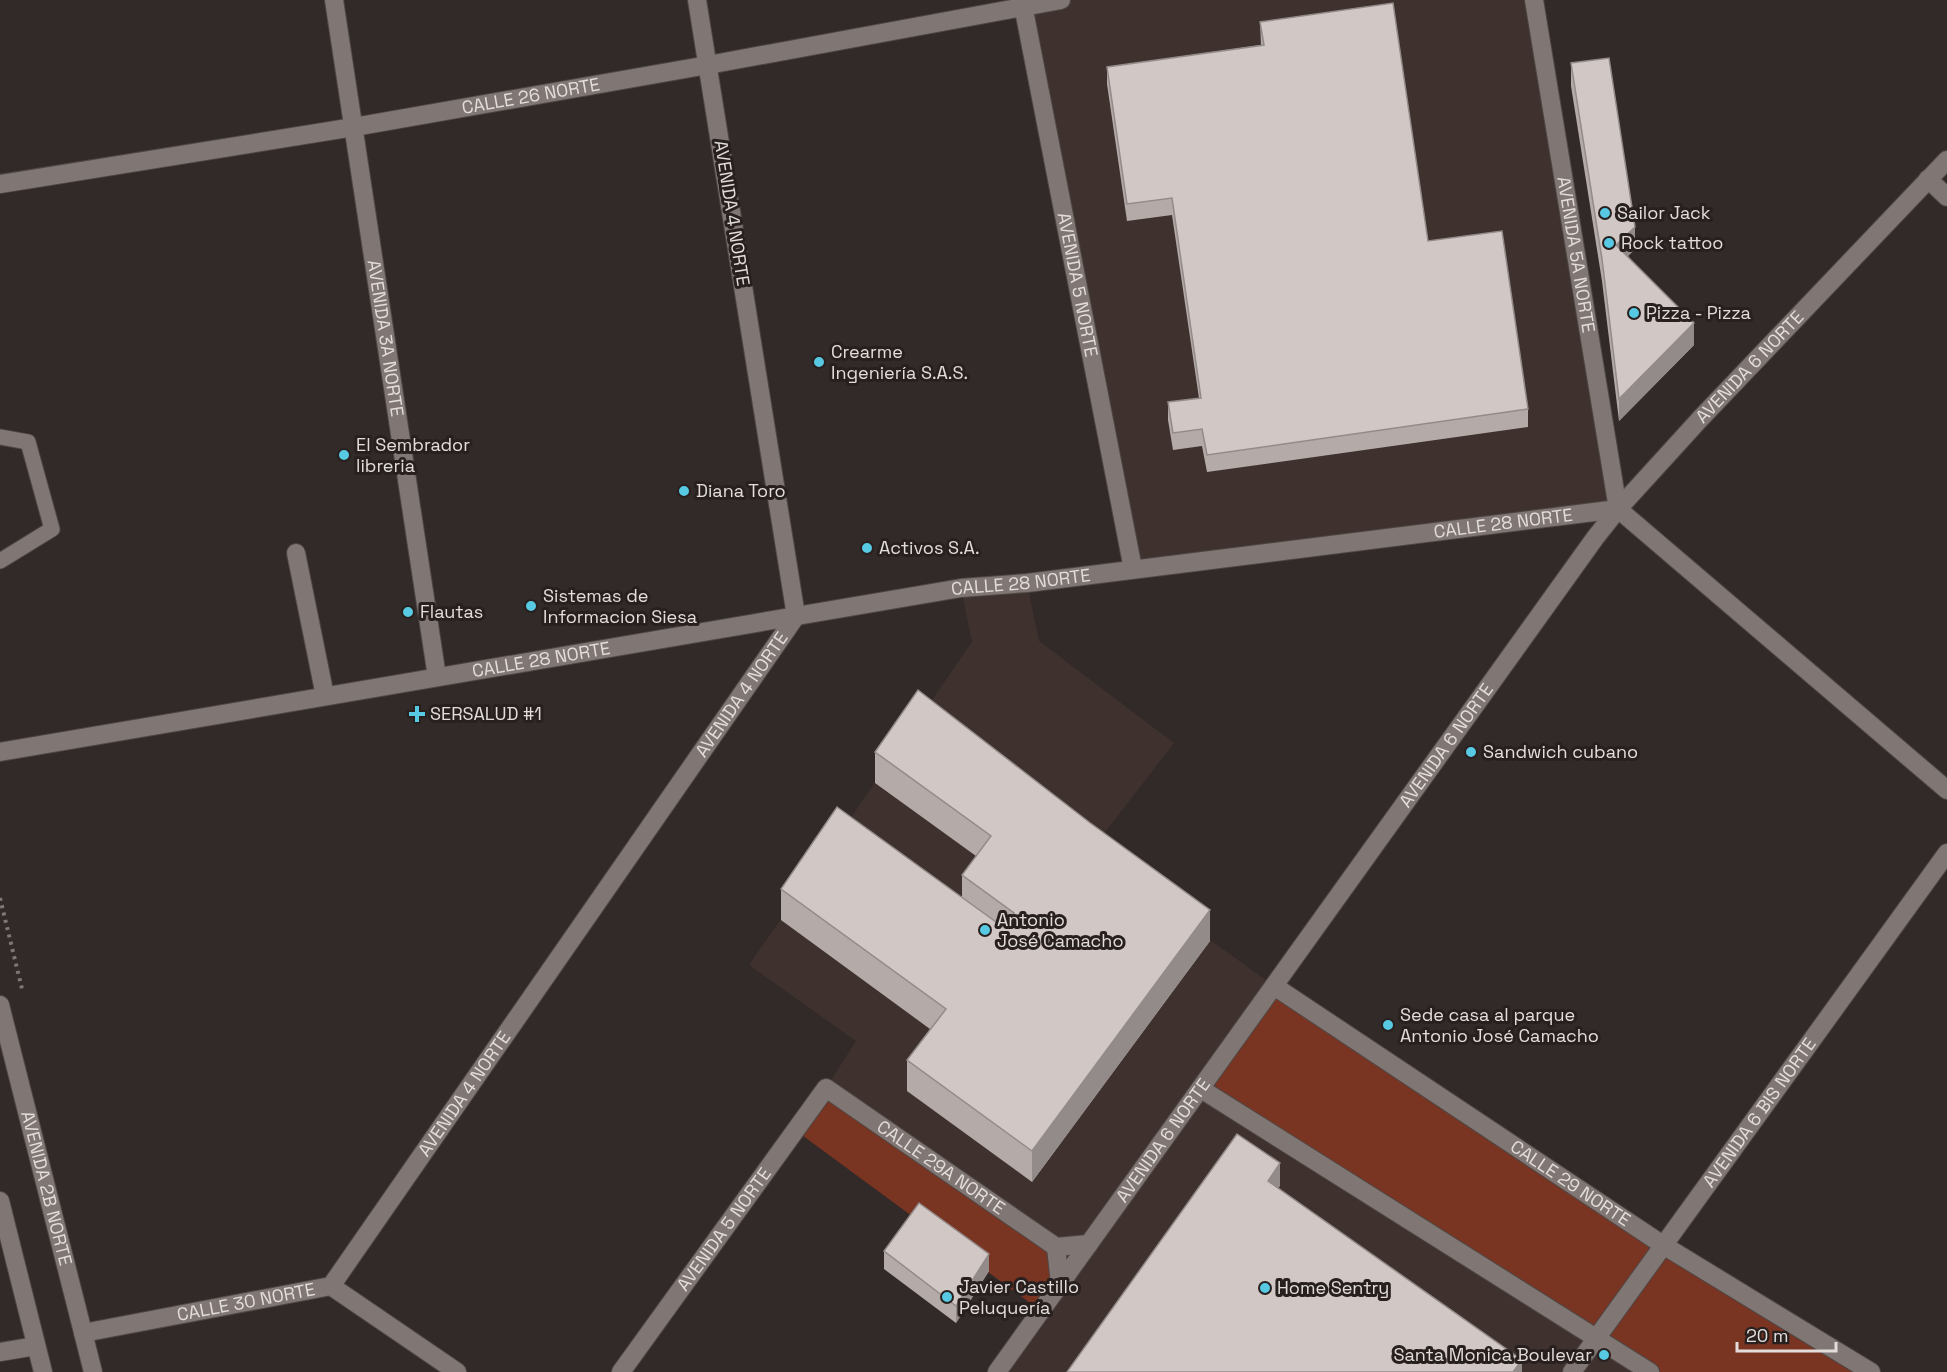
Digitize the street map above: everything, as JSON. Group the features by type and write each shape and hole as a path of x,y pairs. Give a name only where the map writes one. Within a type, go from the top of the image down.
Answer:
{"street":[{"name":"AVENIDA 3A NORTE","path":"334,0 437,677"},
{"name":"AVENIDA 4 NORTE","path":"331,1286 796,616 697,0"},
{"name":"CALLE 26 NORTE","path":"0,184 354,128 708,65 1022,3 1061,0"},
{"name":"AVENIDA 5A NORTE","path":"1534,0 1618,509"},
{"name":"AVENIDA 5 NORTE","path":"1022,3 1132,569"},
{"name":"AVENIDA 6 NORTE","path":"997,1372 1618,509 1700,419 1947,160"},
{"path":"1928,179 1947,197"},
{"name":"CALLE 28 NORTE","path":"0,752 961,588 1027,583 1618,509"},
{"path":"1618,509 1947,790"},
{"path":"296,553 325,696"},
{"name":"AVENIDA 6 BIS NORTE","path":"1572,1372 1947,853"},
{"name":"CALLE 29 NORTE","path":"1274,986 1663,1245 1871,1372"},
{"name":"AVENIDA 2B NORTE","path":"0,1005 93,1372"},
{"name":"AVENIDA 5 NORTE","path":"621,1372 826,1088"},
{"name":"CALLE 29A NORTE","path":"826,1088 1056,1247"},
{"path":"1201,1089 1650,1372"},
{"path":"0,1201 43,1372"},
{"path":"1060,1284 1056,1247 1089,1244"},
{"name":"CALLE 30 NORTE","path":"83,1334 331,1286 457,1372"},
{"path":"0,1352 36,1346"}],"lane":[{"path":"0,437 28,441 52,530 0,561"}],"shaded area":[{"path":"1061,0 1534,0 1618,509 1133,569 1023,6"},
{"path":"1027,583 1039,641 1174,743 1089,853 1274,986 1650,1372 1004,1372 1041,1311 826,1088 856,1041 749,965 972,642 961,588"},
{"path":"1274,986 1871,1372 1650,1372 1201,1089"},
{"path":"826,1088 1056,1247 1060,1284 1041,1311 795,1130"}],"building":[{"path":"1393,3 1428,241 1502,231 1528,409 1207,455 1202,429 1173,433 1168,402 1201,398 1172,198 1127,204 1107,67 1264,45 1260,22"},
{"path":"1609,58 1635,227 1616,245 1694,323 1619,399 1602,259 1571,63"},
{"path":"918,690 1089,822 1210,910 1032,1151 907,1060 946,1009 781,889 837,807 1003,927 1014,913 962,875 991,836 875,752"},
{"name":"Home Sentry","path":"1237,1134 1280,1163 1268,1181 1522,1360 1513,1372 1067,1372"},
{"name":"Javier Castillo Peluquería","path":"919,1203 989,1254 956,1306 884,1251"}],"place":[{"name":"Sailor Jack","path":"1605,213"},
{"name":"Rock tattoo","path":"1609,243"},
{"name":"Pizza - Pizza","path":"1634,313"},
{"name":"Crearme Ingeniería S.A.S.","path":"819,362"},
{"name":"El Sembrador libreria","path":"344,455"},
{"name":"Diana Toro","path":"684,491"},
{"name":"Activos S.A.","path":"867,548"},
{"name":"Sistemas de Informacion Siesa","path":"531,606"},
{"name":"Flautas","path":"408,612"},
{"name":"SERSALUD #1","path":"417,714"},
{"name":"Sandwich cubano","path":"1471,752"},
{"name":"Antonio José Camacho","path":"985,930"},
{"name":"Sede casa al parque Antonio José Camacho","path":"1388,1025"},
{"name":"Home Sentry","path":"1265,1288"},
{"name":"Javier Castillo Peluquería","path":"947,1297"},
{"name":"Santa Monica Boulevar","path":"1604,1355"}]}
